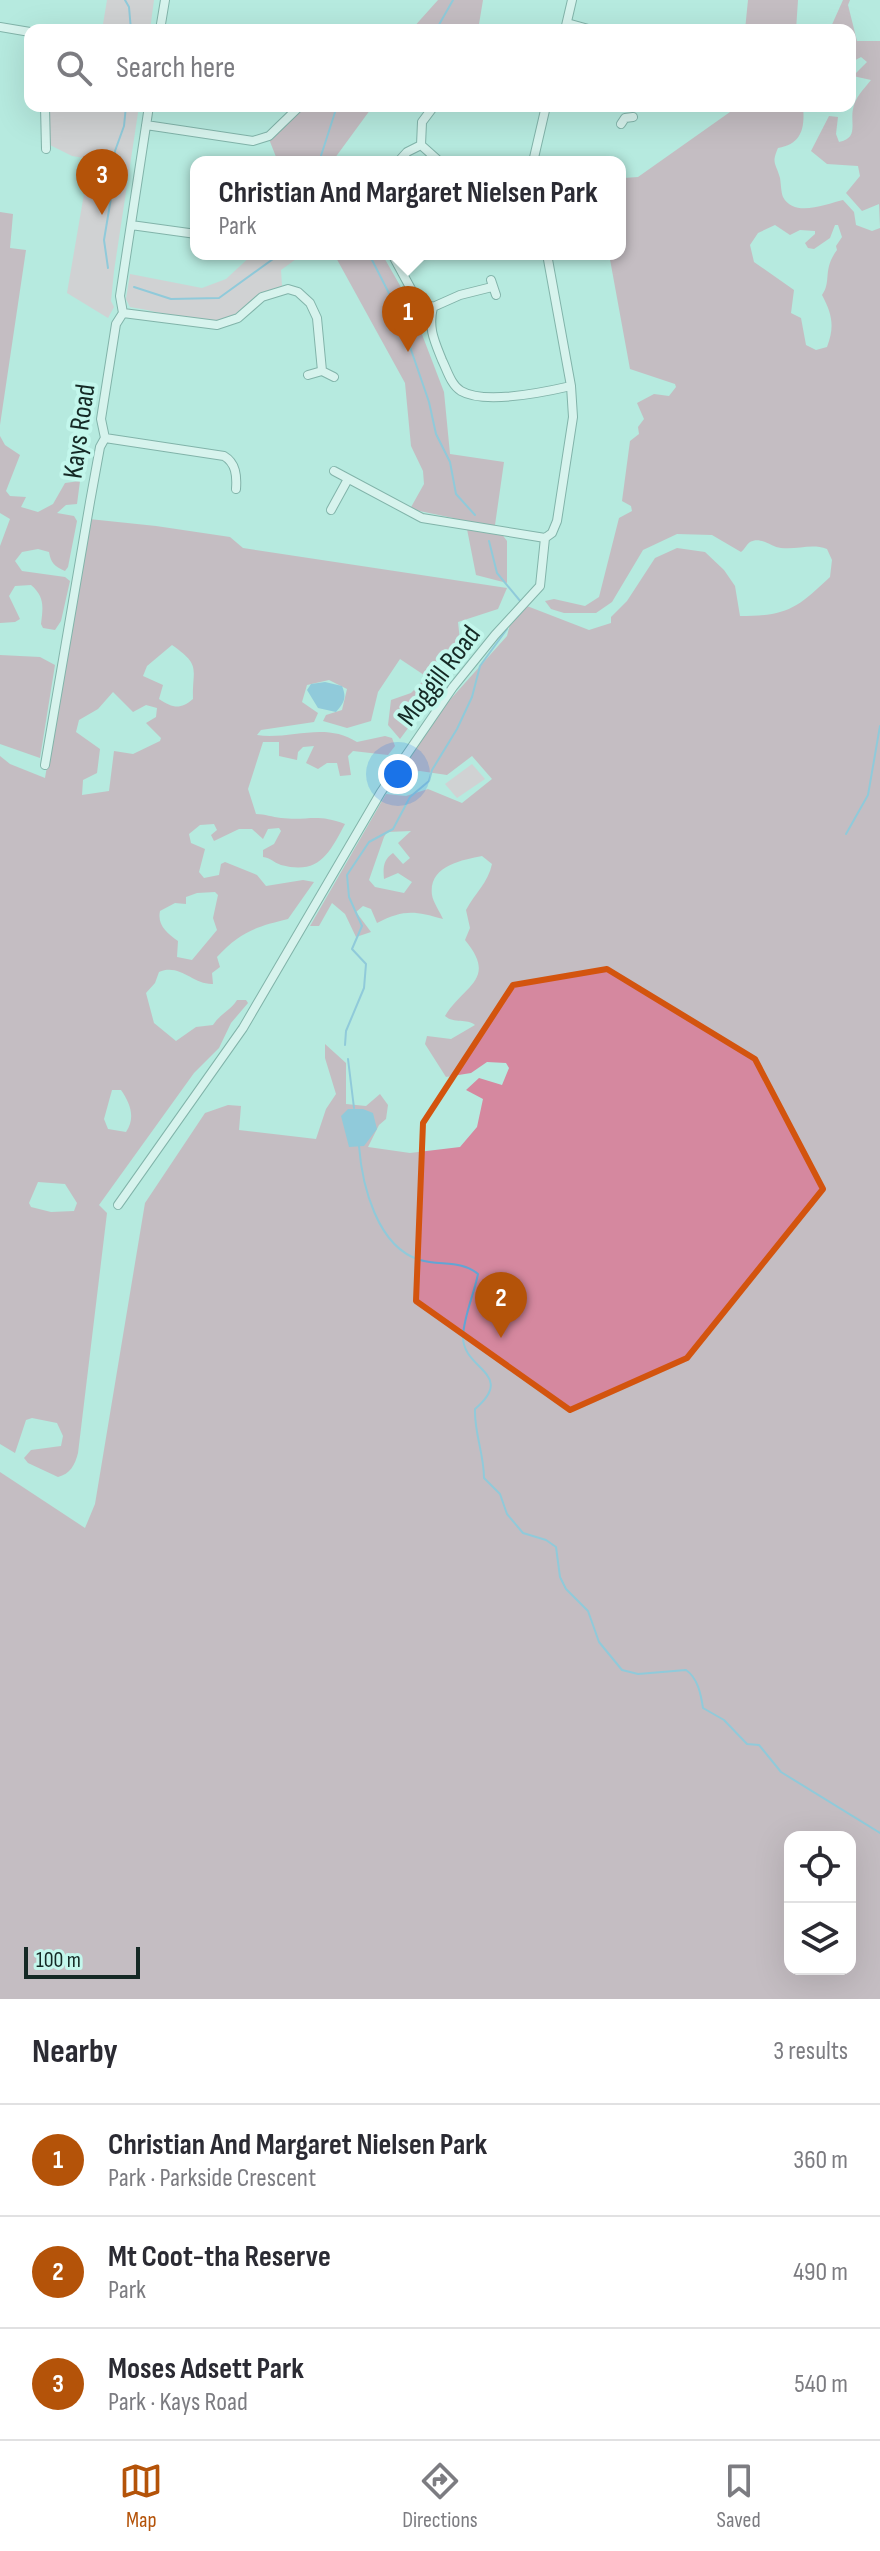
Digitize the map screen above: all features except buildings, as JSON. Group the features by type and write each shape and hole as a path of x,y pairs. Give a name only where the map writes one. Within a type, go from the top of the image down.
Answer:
{"street":[{"path":"161,24 165,0"},
{"path":"567,24 572,0"},
{"path":"0,27 24,31"},
{"path":"45,112 46,149"},
{"name":"Kays Road","path":"45,765 100,447 105,438 101,419 116,324 123,313 120,296 148,112"},
{"path":"146,125 216,133 253,141 269,136 294,112"},
{"path":"421,145 422,122 430,112"},
{"path":"534,156 545,112"},
{"path":"623,112 626,120"},
{"path":"403,156 421,145"},
{"path":"421,145 433,156"},
{"path":"131,225 190,233"},
{"path":"395,260 417,300 433,307 460,295 493,287"},
{"name":"Moggill Road","path":"118,1205 243,1028 381,792 453,687 540,586 545,538 552,533 557,521 573,417 571,386 548,260"},
{"path":"123,313 217,325 238,318 262,297 288,289 298,292 310,303 317,318 322,371"},
{"path":"433,307 429,330 451,381 460,390 470,394 516,397 571,386"},
{"path":"308,375 322,371 334,377"},
{"path":"105,438 224,456 231,460 236,489"},
{"path":"334,471 422,518 545,538"},
{"path":"331,510 348,479"}],"highlighted area":[{"path":"607,969 755,1059 823,1189 687,1358 570,1410 416,1301 423,1123 513,985"}],"shaded area":[{"path":"107,0 154,0 151,24 103,24"},
{"path":"438,0 483,0 479,24 416,24"},
{"path":"748,0 798,0 796,24 746,24"},
{"path":"843,0 850,0 848,5 853,24 832,24"},
{"path":"856,37 857,41 880,41 880,227 879,204 862,211 846,193 860,176 858,166 827,164 811,151 829,116 838,117 836,134 839,142 849,137 856,101 871,80 856,77 867,62 861,57 856,60"},
{"path":"49,112 138,112 114,271 111,301 114,307 108,318 67,293 90,159 72,156 50,145"},
{"path":"298,112 369,112 336,156 276,156 269,139"},
{"path":"730,112 803,112 797,139 778,148 775,157 783,197 788,203 802,208 843,200 854,212 856,225 872,231 880,228 880,1999 0,1999 0,1472 85,1528 95,1504 145,1203 205,1113 228,1105 241,1106 239,1130 316,1139 326,1109 336,1094 325,1058 325,1044 346,1063 346,1104 366,1106 380,1094 388,1105 386,1119 379,1125 368,1147 410,1153 460,1147 477,1127 483,1099 466,1090 479,1078 502,1085 509,1068 506,1063 487,1062 471,1073 446,1077 425,1044 427,1036 451,1039 475,1025 445,1016 478,973 474,953 465,940 470,928 466,910 492,864 482,856 456,862 435,877 432,895 443,919 410,913 395,915 377,923 371,909 363,906 356,912 371,932 356,937 345,914 332,903 319,926 310,926 386,794 406,796 428,789 462,803 492,779 472,756 447,775 420,771 405,773 416,743 439,712 507,636 510,624 527,606 589,630 611,623 611,617 627,601 655,558 677,548 705,552 724,570 735,586 740,616 769,614 790,608 830,577 832,560 827,549 821,547 781,548 754,540 741,552 712,535 677,534 643,550 612,602 596,613 564,613 551,609 545,601 554,599 585,606 599,597 619,518 632,511 631,506 622,501 630,441 639,434 638,427 644,419 637,403 654,394 669,396 676,387 675,384 630,369 610,260 626,260 626,178 638,177","holes":["775,225 790,235 800,230 815,231 805,243 808,248 814,249 830,238 835,225 838,225 842,237 832,257 822,295 831,320 831,333 827,347 816,350 806,345 801,318 791,313 794,290 754,262 750,245 758,233","411,831 398,843 410,858 403,864 393,853 385,861 384,879 398,873 412,882 404,893 375,887 369,880 387,832"]},
{"path":"0,212 13,214 10,248 26,250 0,425"},
{"path":"247,260 295,260 281,270 282,286 267,292 235,316 224,319 184,318 130,307 126,299 130,274 202,288 226,279"},
{"path":"337,260 385,260 410,303 444,392 450,454 504,462 495,525 507,541 507,583 476,575 467,529 453,518 410,509 424,484 423,471 411,446 405,383"},
{"path":"0,436 5,445 20,455 6,491 10,496 26,497 21,507 38,512 53,504 65,483 80,481 77,504 66,505 57,513 74,516 77,521 65,571 54,564 49,552 38,549 22,552 15,561 22,571 65,577 70,581 61,621 55,630 43,628 41,598 31,585 15,586 9,596 20,619 0,623 0,546 10,519 0,513"},
{"path":"89,519 230,537 243,548 507,588 498,609 458,622 461,650 438,688 400,739 388,725 391,700 411,693 427,677 400,659 378,692 371,721 347,728 323,721 326,715 342,710 347,689 329,680 307,685 302,702 318,713 314,722 261,730 257,735 320,732 345,736 357,742 385,736 392,738 395,746 388,755 353,751 348,756 351,775 340,776 337,763 327,763 318,769 306,763 314,746 303,747 298,752 297,760 279,756 279,742 263,742 248,789 256,814 291,819 327,819 345,824 321,860 305,867 294,867 263,857 263,850 274,844 281,831 279,828 268,829 263,839 252,829 239,829 214,841 211,835 217,830 214,824 200,825 189,834 191,843 205,849 199,872 204,878 219,875 221,864 225,862 257,875 266,886 303,880 314,882 288,919 249,932 217,957 220,967 212,973 213,984 167,970 159,972 146,993 154,1023 176,1041 196,1027 213,1025 237,1000 248,1003 231,1023 219,1048 194,1073 99,1205 107,1213 78,1453 66,1474 58,1477 28,1463 24,1458 31,1450 61,1446 63,1436 57,1423 32,1418 26,1420 15,1453 0,1444 0,756 10,764 45,778","holes":["172,645 192,663 193,699 176,706 159,699 163,685 143,676 147,666","113,692 133,712 146,705 157,708 156,717 146,723 161,738 133,754 114,751 109,791 82,795 83,780 97,773 100,749 76,732 79,720 98,709","215,892 218,895 213,918 217,930 192,960 177,957 178,941 164,928 159,916 160,911 175,903 186,904 186,897","112,1090 121,1090 131,1110 131,1121 126,1132 108,1129 104,1119","38,1182 65,1184 77,1203 74,1211 51,1212 31,1207 29,1203"]},
{"path":"0,655 40,657 55,665 40,758 0,744"},
{"path":"472,764 485,779 457,798 445,784"}],"water":[{"path":"325,682 342,686 344,700 336,712 318,708 307,690 311,684"},
{"path":"348,1109 373,1113 377,1129 364,1146 349,1147 341,1116"}],"waterway":[{"path":"125,0 130,24"},
{"path":"439,24 453,0"},
{"path":"108,268 104,240 115,174 115,151 125,112"},
{"path":"321,156 335,112"},
{"path":"134,287 171,299 219,298 272,260"},
{"path":"372,260 397,309 429,402 436,434 450,462 456,494 475,515"},
{"path":"489,541 497,573 521,602"},
{"path":"345,1045 346,1031 364,988 366,964 352,949 362,926 349,897 347,875 369,842 393,829 410,797 429,781 472,697 480,666 507,629"},
{"path":"846,834 868,795 880,726"},
{"path":"348,1059 354,1108"},
{"path":"359,1146 374,1213 393,1242 405,1253 420,1260 458,1265 478,1274 463,1336 470,1357 489,1379 491,1387 487,1397 475,1409 484,1478 500,1494 507,1514 523,1533 546,1540 556,1547 560,1577 566,1589 588,1611 599,1642 622,1670 638,1674 686,1670 696,1682 703,1708 724,1720 747,1744 759,1745 781,1772 880,1833"}],"place":[{"name":"Moses Adsett Park","path":"102,215"},
{"name":"Christian And Margaret Nielsen Park","path":"408,352"},
{"name":"Mt Coot-tha Reserve","path":"501,1338"}]}
